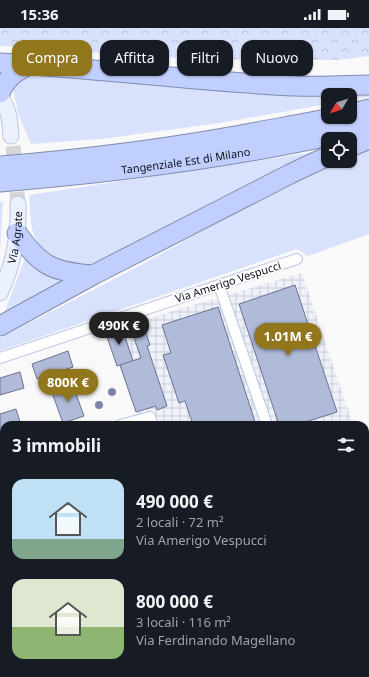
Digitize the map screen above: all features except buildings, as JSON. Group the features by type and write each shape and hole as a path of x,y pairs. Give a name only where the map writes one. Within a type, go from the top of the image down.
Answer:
{"highway":[{"path":"0,63 12,63"},
{"path":"92,70 199,80 299,86 369,85"},
{"path":"0,93 12,75"},
{"path":"357,112 369,109"},
{"name":"Tangenziale Est di Milano","path":"0,166 157,149 321,120"},
{"name":"Tangenziale Est di Milano","path":"0,182 67,177 185,163 330,136 369,127"},
{"path":"357,144 369,139"},
{"path":"0,326 93,275 321,159"},
{"path":"17,233 37,257 50,266 66,272 93,275"}],"street":[{"path":"0,96 8,110 12,141 6,120 0,110"},
{"name":"Via Agrate","path":"0,293 10,268 17,233 18,204"},
{"name":"Via Amerigo Vespucci","path":"0,358 297,259"},
{"path":"219,285 266,421"},
{"path":"135,421 150,417 152,421"}],"shaded area":[{"path":"302,273 352,421 139,421 120,366 117,366 105,331"}],"green space":[{"path":"0,28 369,28 369,56 337,60 313,60 313,40 241,40 241,59 233,59 233,40 177,40 177,58 169,57 169,40 100,40 100,53 92,52 92,40 12,40 12,47 0,46"},
{"path":"92,75 321,88 321,105 219,123 101,139 31,144 18,114 13,89 26,76"},
{"path":"357,90 369,91 369,97 357,99"},
{"path":"369,145 369,234 308,256 297,249 0,351 0,338 143,264 270,193 321,167 321,168 357,168 357,149"},
{"path":"321,151 321,153 119,254 98,263 86,266 62,263 55,260 42,249 33,231 29,195"},
{"path":"0,202 3,202 0,251"},
{"path":"27,253 72,281 6,315 5,311"}],"tunnel":[{"path":"13,146 18,204"}]}
